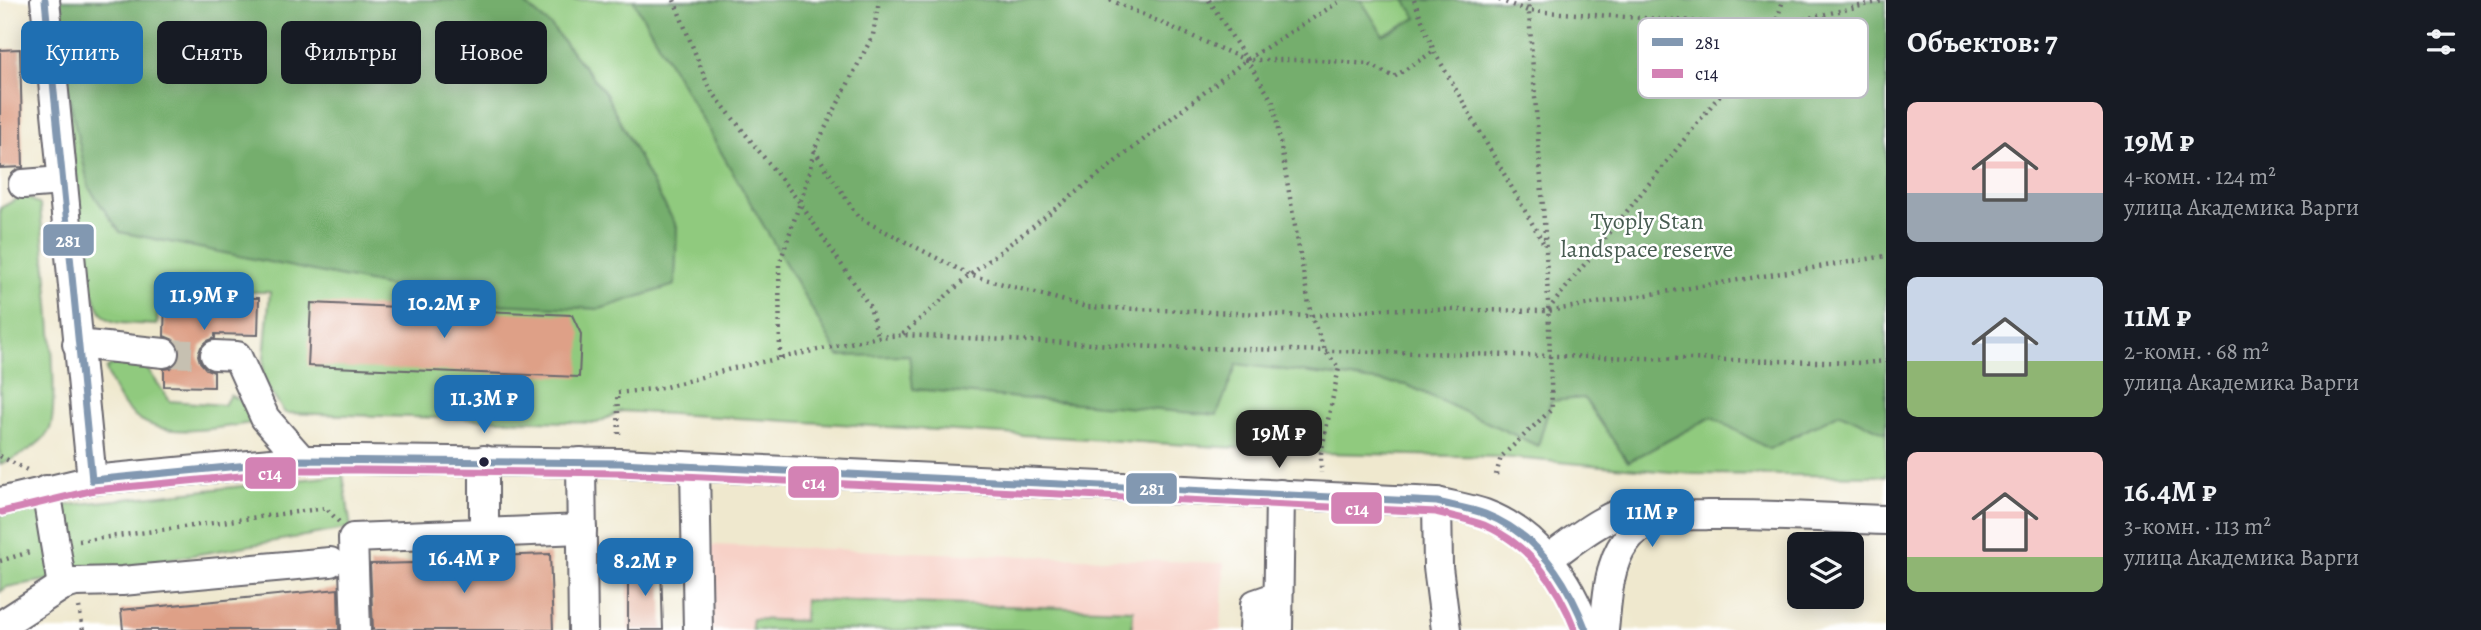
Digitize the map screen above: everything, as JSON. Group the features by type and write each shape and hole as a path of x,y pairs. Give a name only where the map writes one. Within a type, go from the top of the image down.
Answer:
{"street":[{"path":"44,0 92,480"},
{"path":"23,184 62,181"},
{"path":"77,344 164,353"},
{"path":"215,355 237,356 265,418 302,460"},
{"path":"0,502 37,480 92,480 302,460 581,462 1437,502 1486,514 1511,529 1548,559 1577,601 1586,630"},
{"path":"484,460 484,533"},
{"path":"581,462 583,630"},
{"path":"695,467 698,630"},
{"path":"37,480 55,544 62,586"},
{"path":"1278,630 1280,494"},
{"path":"1437,502 1438,567 1446,630"},
{"path":"1548,559 1616,514 1642,507 1679,507 1738,514"},
{"path":"1604,630 1611,577 1624,542 1637,529 1656,520 1674,516 1738,514 1886,520"},
{"path":"356,630 353,538 582,529"},
{"path":"0,626 62,586 75,582 122,581 330,562"},
{"path":"1254,630 1255,604 1278,596"}],"path":[{"path":"674,0 709,88 800,203 870,307 878,337"},
{"path":"780,358 779,265 807,182 814,150 873,35 879,0"},
{"path":"1110,0 1245,60 1320,60 1370,64 1394,77 1434,51"},
{"path":"1209,0 1273,102 1311,316 1326,352 1339,368 1321,453 1321,478"},
{"path":"903,334 970,275 1245,60 1342,0"},
{"path":"1415,0 1434,51 1546,249"},
{"path":"1499,0 1528,11 1643,18"},
{"path":"1496,475 1501,457 1552,410 1546,249 1528,0"},
{"path":"1777,18 1783,0"},
{"path":"1808,18 1886,0"},
{"path":"1548,311 1717,98"},
{"path":"814,150 859,218 970,275 1087,307 1311,316 1382,309 1548,311 1886,256"},
{"path":"619,434 617,393 662,388 734,368 903,334 1326,352 1864,363 1886,361"},
{"path":"0,456 37,480"},
{"path":"0,561 55,544 326,508 353,538"}],"shaded area":[{"path":"711,545 1224,563 1221,630 712,630"}],"green space":[{"name":"Tyoply Stan landspace reserve","path":"57,0 1886,0 1886,476 1693,474 1501,457 1321,453 621,411 597,423 285,413 262,380 270,292 159,291 157,325 115,322 102,313 86,274 66,84 143,84 143,21 59,21"},
{"path":"57,0 520,0 545,21 435,21 435,84 547,84 547,23 606,94 677,227 675,285 600,309 471,303 120,232 89,188 67,84 143,84 143,21 60,21"},
{"path":"633,0 1361,0 1383,35 1417,18 1405,0 1886,0 1886,433 1840,413 1769,449 1712,417 1628,462 1584,398 1551,401 1538,446 1407,385 1237,364 1217,415 913,389 909,355 839,356"},
{"path":"24,195 40,205 53,360 52,416 49,431 40,442 0,464 0,208"},
{"path":"142,361 170,401 224,405 230,395 248,405 252,423 184,430 164,429 145,423 130,412 116,394 106,369 117,362"},
{"path":"343,475 351,528 7,587 0,592 0,516 15,511"},
{"path":"805,600 1133,610 1132,630 752,630 752,619 804,621"}],"building":[{"path":"20,49 23,167 0,168 0,50"},
{"path":"165,296 259,298 258,335 215,334 215,338 201,347 198,355 200,362 206,369 214,372 214,387 164,386 164,369 177,363 181,354 174,340 164,336"},
{"path":"311,303 572,315 581,334 579,377 308,366"},
{"path":"550,554 553,630 373,630 370,564 463,562 463,557"},
{"path":"628,566 661,566 663,630 628,630"},
{"path":"338,589 339,630 123,630 121,610"}],"tunnel":[{"path":"164,353 215,355"}],"transit line":[{"name":"281","path":"45,0 92,480"},
{"name":"281","path":"92,480 302,460 620,463 1437,502 1485,514 1503,523 1535,546 1570,594 1586,630"},
{"name":"с14","path":"2,512 94,490 302,470 620,473 1436,512 1484,525 1515,543 1551,582 1575,630"}]}
